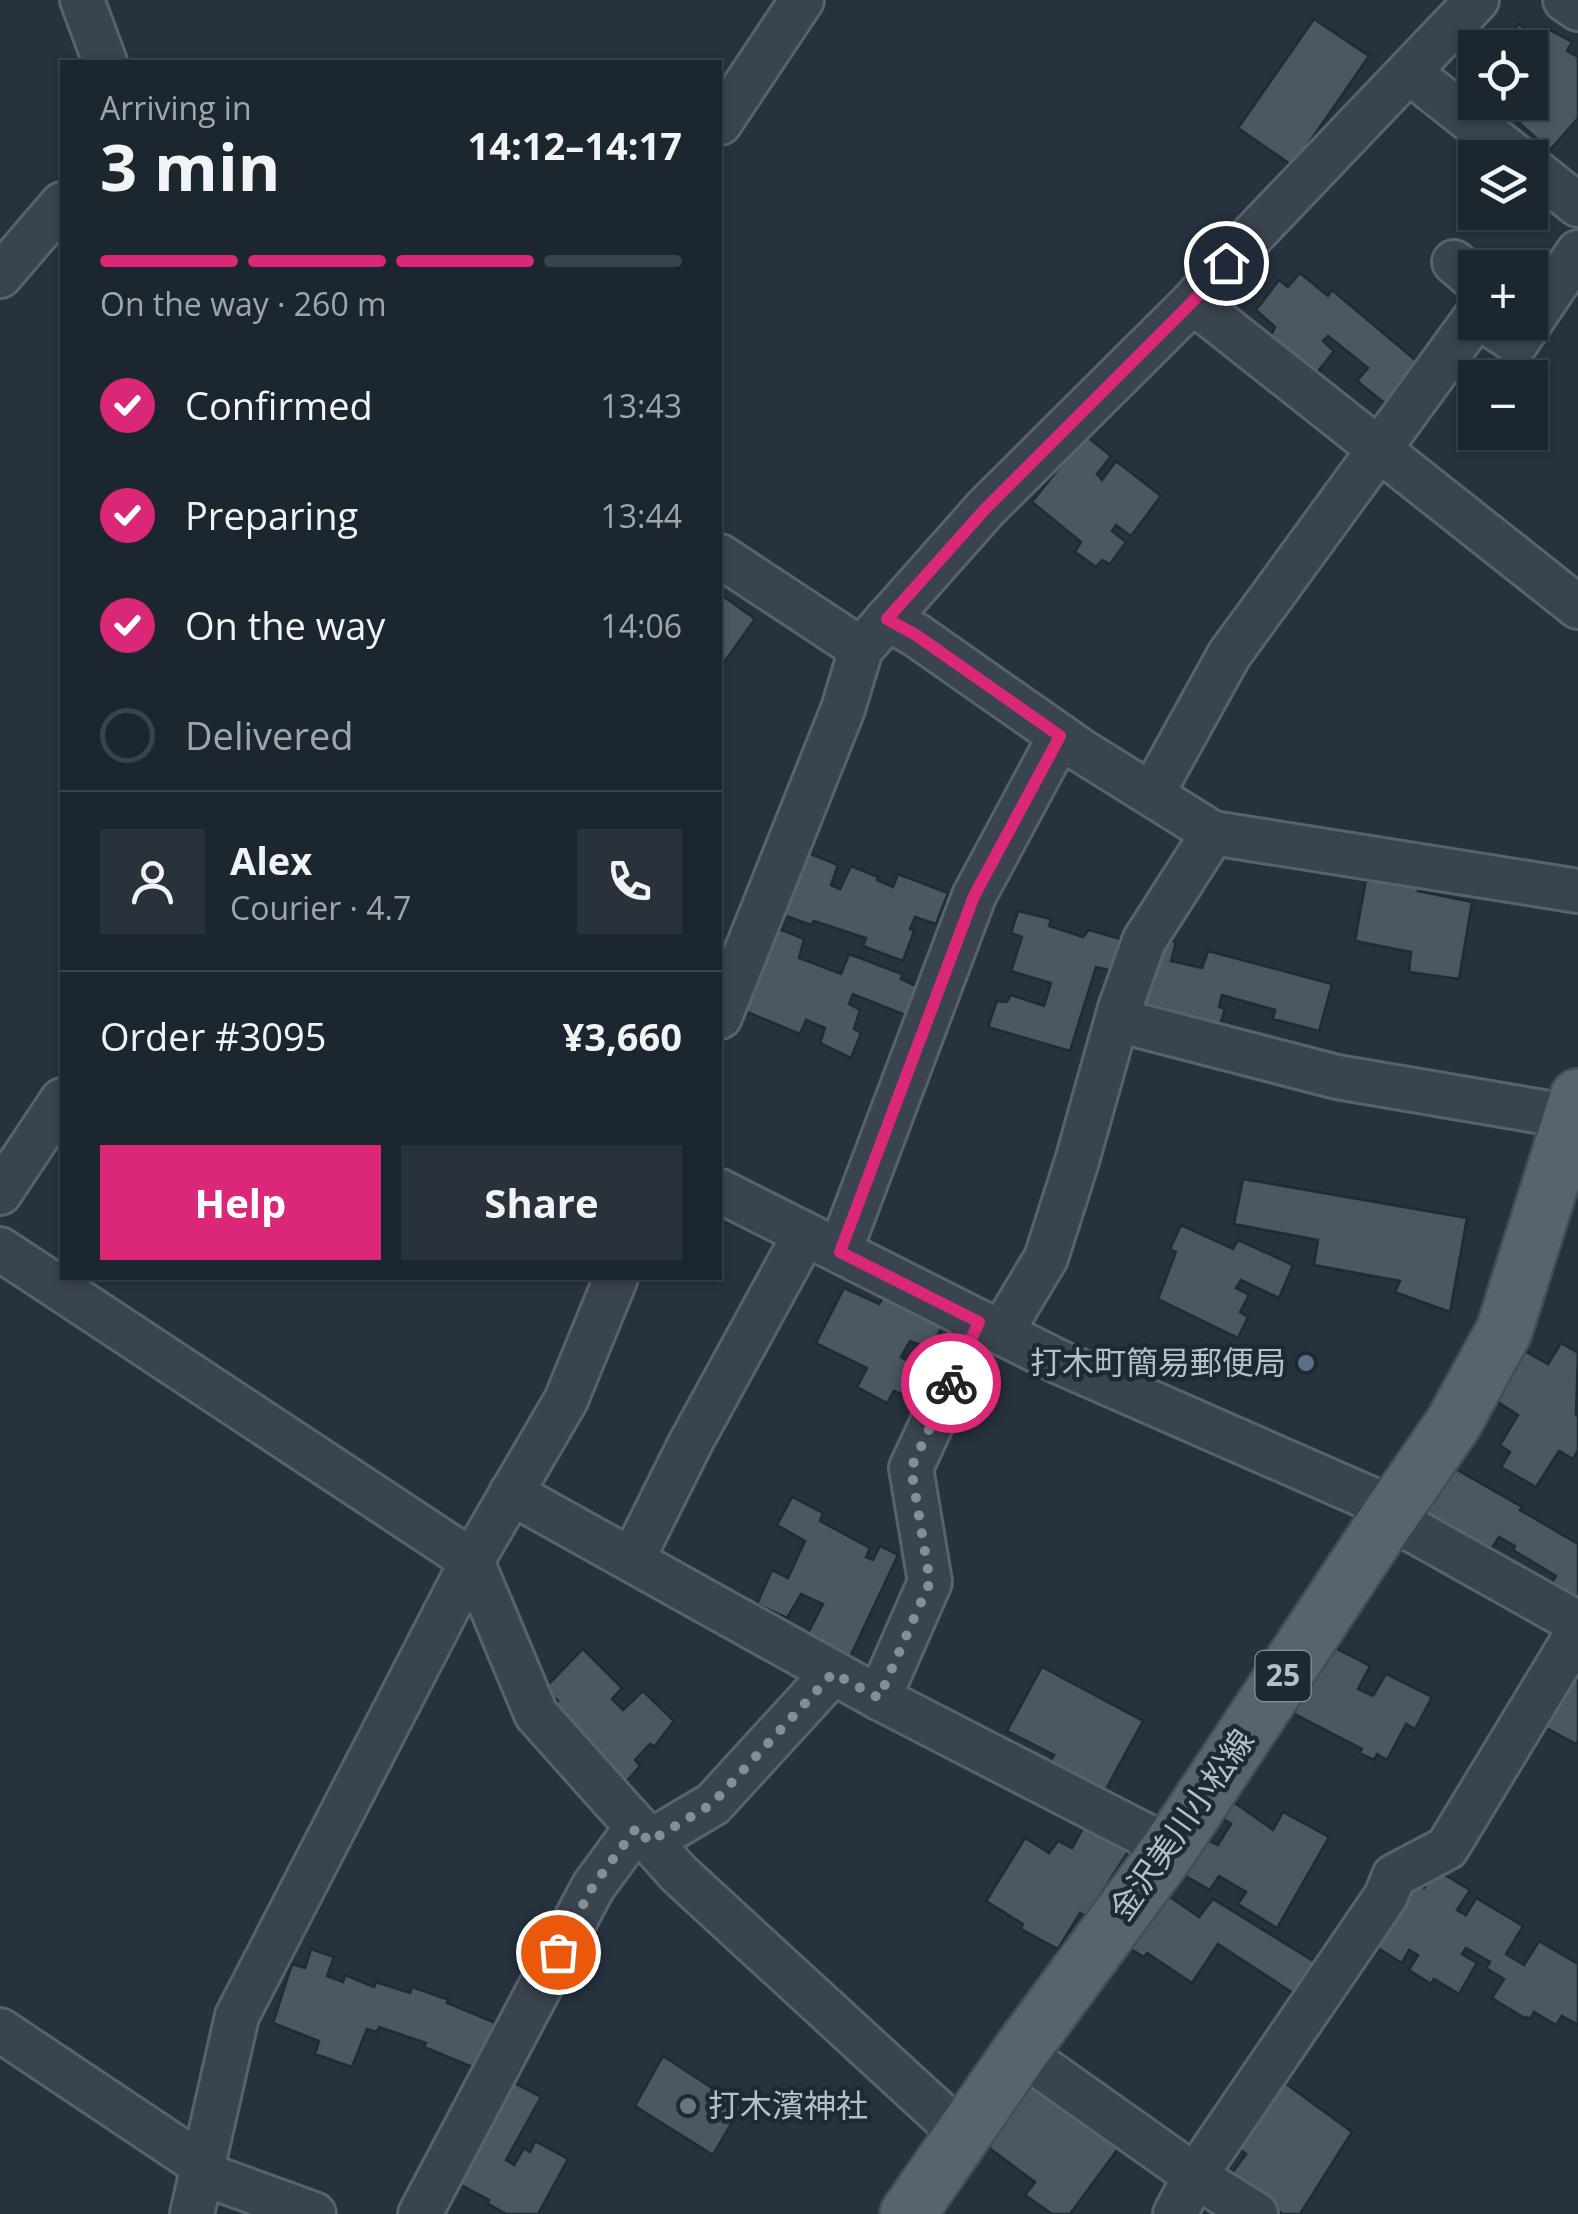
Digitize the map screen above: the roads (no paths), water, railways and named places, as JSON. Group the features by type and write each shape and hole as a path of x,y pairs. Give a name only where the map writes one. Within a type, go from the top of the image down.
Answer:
{"main road":[{"name":"金沢美川小松線","path":"908,2214 1020,2052 1170,1848 1452,1424 1504,1331 1576,1112"}],"street":[{"path":"82,0 105,60"},
{"path":"722,120 802,0"},
{"path":"722,1012 874,634 986,508 1192,302 1477,0"},
{"path":"1565,0 1578,9"},
{"path":"1409,72 1495,140"},
{"path":"1548,181 1578,205"},
{"path":"0,276 60,206"},
{"path":"1548,297 1578,252"},
{"path":"1192,302 1578,607"},
{"path":"1152,794 1229,655 1459,340"},
{"path":"722,557 874,634 916,635 1060,736 1213,833 1578,891"},
{"path":"632,1560 691,1442 822,1242 974,896 1060,736"},
{"path":"879,1698 930,1582 911,1468 990,1327 1046,1258 1144,940 1213,833"},
{"path":"1117,1020 1337,1077 1576,1112"},
{"path":"0,1192 60,1103"},
{"path":"722,1192 1059,1362 1390,1515 1578,1623"},
{"path":"0,1249 472,1561 536,1714 678,1874 963,2135"},
{"path":"192,2214 237,2016 472,1561 566,1400 615,1280"},
{"path":"511,1493 879,1698 1170,1848"},
{"path":"1175,2214 1195,2176 1386,1896 1394,1876 1448,1848 1578,1632"},
{"path":"420,2214 593,1886 643,1835 712,1804 833,1673"},
{"path":"0,2030 202,2169 314,2214"},
{"path":"1020,2052 1195,2176 1256,2214"}],"place":[{"name":"打木町簡易郵便局","path":"1306,1363"},
{"name":"打木濱神社","path":"688,2106"}]}
